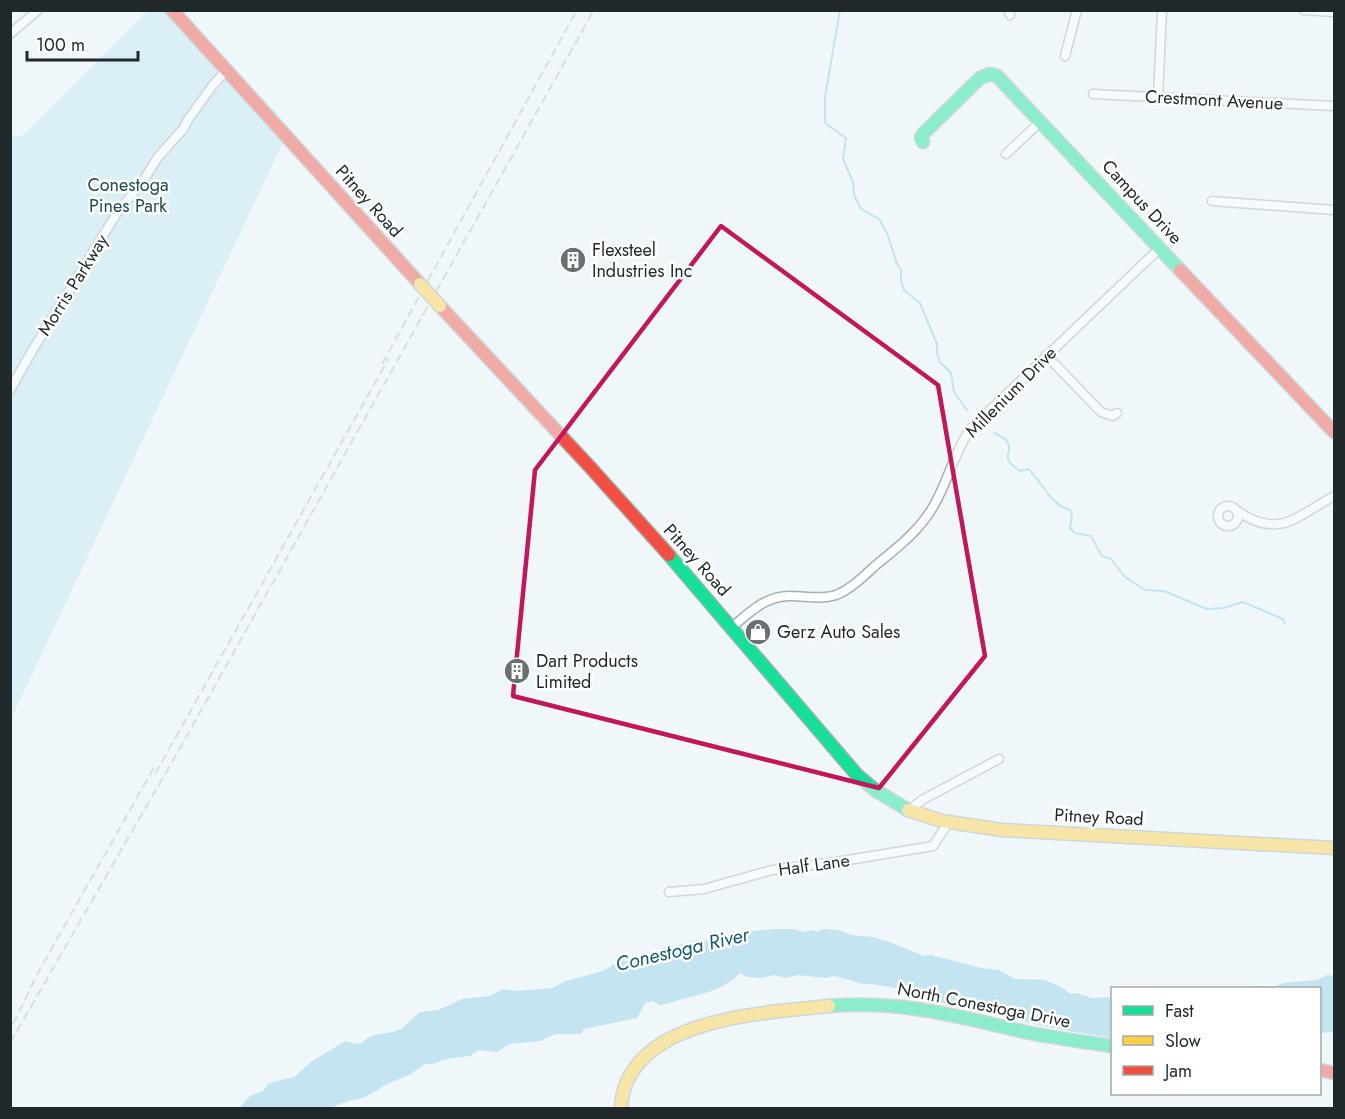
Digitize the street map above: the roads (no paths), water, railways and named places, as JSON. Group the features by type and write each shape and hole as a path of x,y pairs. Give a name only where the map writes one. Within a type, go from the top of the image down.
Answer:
{"main road":[{"name":"Pitney Road","path":"172,10 440,306 583,459 732,627 857,775 883,796 908,811 948,824 1002,830 1335,848"},
{"name":"Campus Drive","path":"923,142 921,138 923,134 980,78 990,74 1002,80 1335,432"},
{"name":"North Conestoga Drive","path":"621,1108 620,1097 626,1079 644,1058 664,1043 682,1033 705,1025 784,1012 868,1005 914,1007 1049,1037 1111,1046"}],"street":[{"path":"10,34 38,10"},
{"path":"1065,56 1077,10"},
{"path":"1158,97 1162,10"},
{"path":"1304,10 1335,12"},
{"name":"Morris Parkway","path":"10,390 117,213 143,181 158,156 184,128 226,70"},
{"name":"Crestmont Avenue","path":"1093,94 1335,106"},
{"path":"1006,154 1041,121"},
{"path":"1212,201 1335,210"},
{"name":"Millenium Drive","path":"732,627 755,607 772,598 789,595 817,598 838,594 854,584 899,546 918,529 935,504 954,457 970,429 1161,248"},
{"path":"1046,355 1101,412 1113,416 1117,413"},
{"path":"1236,510 1261,523 1277,525 1288,523 1335,496"},
{"path":"908,811 922,800 999,759"},
{"name":"Half Lane","path":"669,892 704,889 772,870 933,846 948,824"}],"water":[{"name":"Conestoga River","path":"773,929 794,929 804,932 813,930 818,932 823,929 838,930 851,935 873,937 924,956 931,955 981,968 999,970 1015,979 1044,980 1071,994 1077,993 1091,998 1111,997 1111,1038 1002,1017 977,1008 936,1002 911,991 863,984 835,976 826,978 798,975 786,978 775,975 760,978 748,977 740,973 715,990 666,1004 660,1005 652,1001 645,1003 637,1018 584,1029 581,1034 556,1034 540,1041 509,1044 497,1052 478,1050 470,1056 425,1064 409,1075 365,1097 331,1108 239,1108 250,1096 263,1091 269,1083 294,1077 312,1061 346,1041 355,1044 362,1043 375,1035 401,1029 420,1012 438,1010 462,999 489,996 503,989 517,991 552,988 566,981 603,971 620,961 639,961 663,955 681,944 700,940 721,943 734,941 742,932"},
{"path":"1327,975 1334,976 1334,1032 1321,1033 1321,987 1274,987 1283,983 1316,980"}],"waterway":[{"path":"840,10 825,97 825,123 846,138 843,159 853,182 854,195 861,209 879,219 887,233 897,264 901,269 904,290 920,303 937,344 940,362 951,373 954,392 967,410"},
{"path":"994,433 1007,441 1009,462 1020,471 1028,469 1056,503 1070,510 1072,515 1070,528 1075,533 1091,536 1102,556 1111,559 1125,577 1145,590 1164,591 1207,609 1224,608 1243,602 1283,619 1285,624"}],"railway":[{"path":"382,364 577,10"},
{"path":"10,1043 180,748 594,10"},
{"path":"155,774 389,358"},
{"path":"13,1024 39,971 156,764"}],"place":[{"name":"Flexsteel Industries Inc","path":"573,260"},
{"name":"Gerz Auto Sales","path":"758,632"},
{"name":"Dart Products Limited","path":"517,671"}],"park label":[{"name":"Conestoga Pines Park","path":"128,195"}]}
